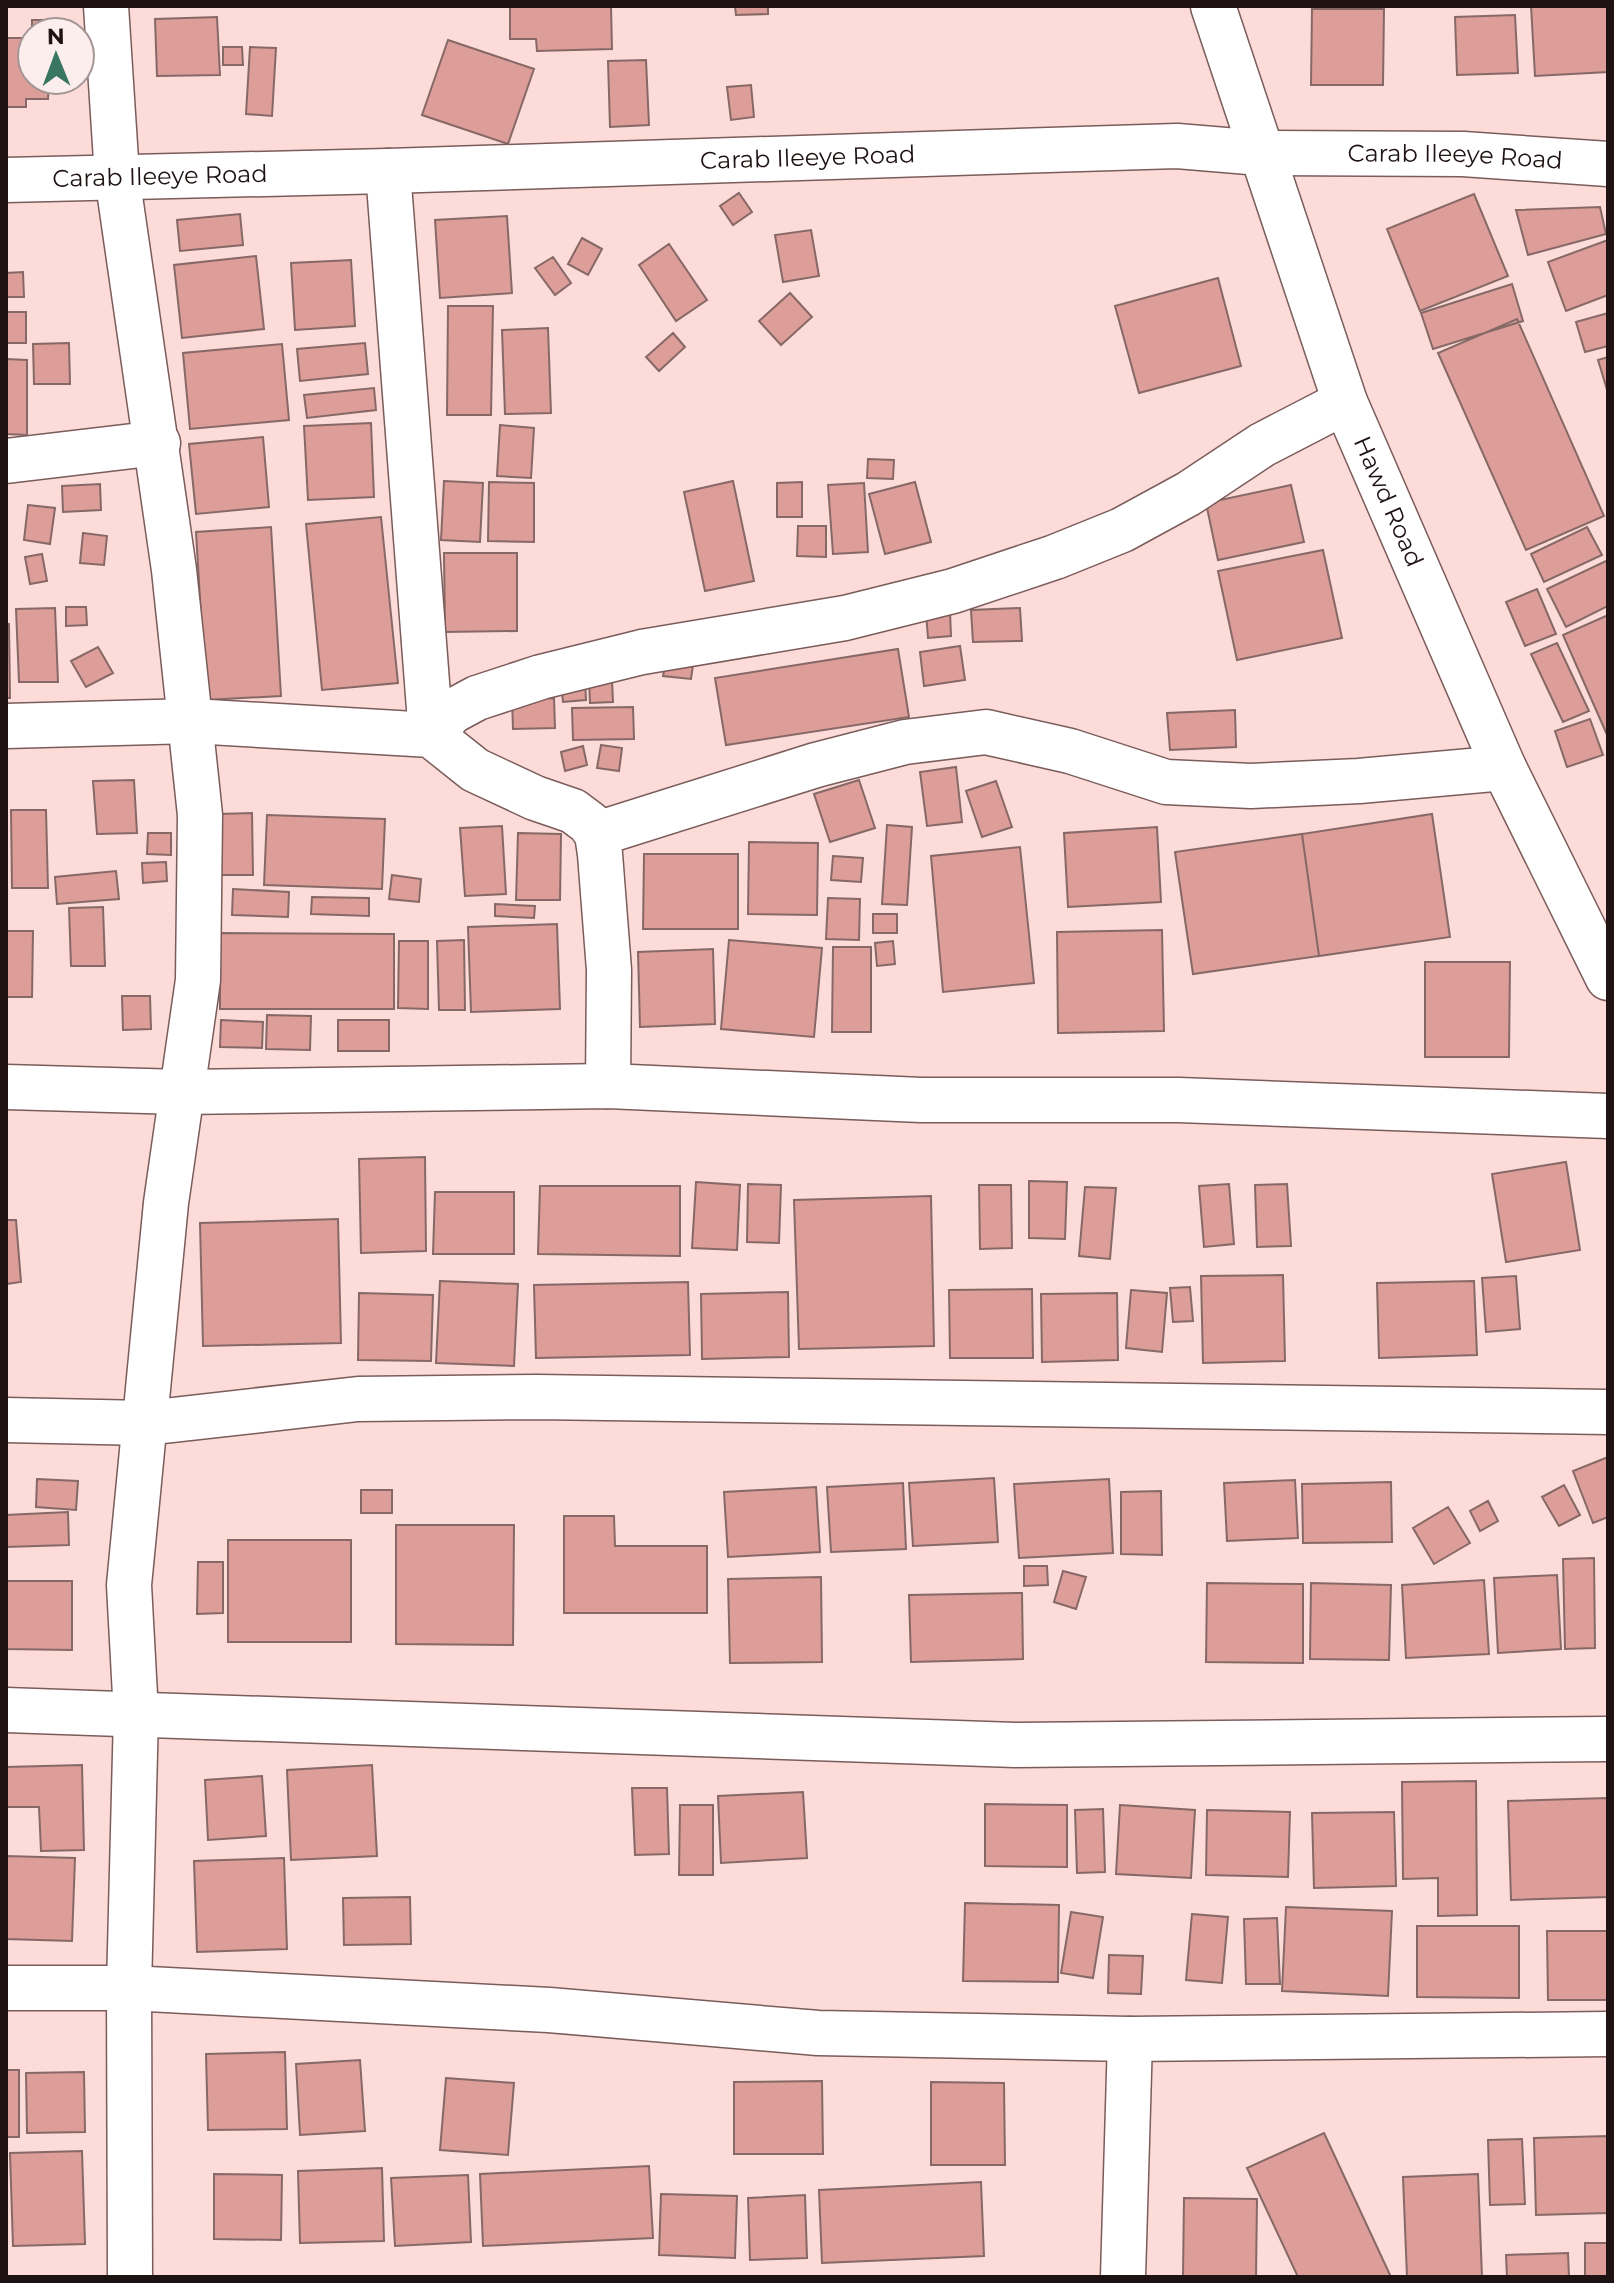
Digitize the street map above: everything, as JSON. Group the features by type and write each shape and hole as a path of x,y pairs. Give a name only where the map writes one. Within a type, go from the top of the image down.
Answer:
{"street":[{"path":"106,6 117,176 158,443 192,721 200,815 198,980 166,1203 129,1585 136,1714 129,1988 130,2277"},
{"name":"Hawd Road","path":"1213,6 1345,402 1504,768 1608,978"},
{"name":"Carab Ileeye Road","path":"6,180 1177,146 1261,153 1463,154 1608,164"},
{"path":"388,171 431,735"},
{"path":"431,735 451,712 477,698 541,677 642,652 845,618 953,591 1055,557 1122,530 1188,494 1262,445 1345,402"},
{"path":"6,461 158,443"},
{"path":"6,726 192,721 431,735 475,770 535,798 573,811 589,823 597,834 609,970 608,1086"},
{"path":"597,834 816,765 905,742 986,732 1070,751 1166,782 1251,786 1359,781 1504,768"},
{"path":"6,1087 181,1092 608,1086 921,1100 1179,1100 1608,1116"},
{"path":"6,1420 146,1423 358,1399 536,1397 1608,1412"},
{"path":"6,1710 1015,1745 1608,1739"},
{"path":"6,1988 129,1988 549,2010 818,2033 1130,2039 1608,2034"},
{"path":"1123,2277 1130,2039"}],"building":[{"path":"510,6 611,6 612,49 537,51 536,39 510,39"},
{"path":"735,6 768,6 768,14 736,15"},
{"path":"1531,6 1608,6 1608,72 1535,76"},
{"path":"1312,9 1384,9 1383,85 1311,85"},
{"path":"1515,15 1518,73 1457,75 1455,17"},
{"path":"217,17 220,75 157,76 155,19"},
{"path":"6,38 16,38 16,96 48,96 48,99 26,99 26,107 6,107"},
{"path":"448,40 534,69 508,144 422,115"},
{"path":"223,47 242,47 243,65 223,65"},
{"path":"250,47 276,48 272,116 246,114"},
{"path":"646,60 649,125 610,127 608,61"},
{"path":"751,85 754,117 731,120 727,87"},
{"path":"739,193 752,212 733,225 720,206"},
{"path":"1474,194 1508,276 1420,311 1387,229"},
{"path":"1600,207 1606,234 1528,255 1516,210"},
{"path":"240,214 243,245 180,251 177,220"},
{"path":"507,216 512,293 440,298 435,220"},
{"path":"811,230 819,276 783,282 775,235"},
{"path":"582,238 602,249 588,275 568,264"},
{"path":"1608,240 1608,295 1566,311 1548,262"},
{"path":"669,244 707,300 676,321 639,265"},
{"path":"256,256 264,329 182,338 174,265"},
{"path":"553,257 571,283 555,295 535,268"},
{"path":"351,260 355,326 295,330 291,263"},
{"path":"23,272 24,297 6,297 6,273"},
{"path":"1218,278 1241,366 1139,393 1115,306"},
{"path":"1512,284 1523,321 1433,349 1421,313"},
{"path":"790,293 812,317 781,345 759,321"},
{"path":"448,306 493,306 491,415 447,415"},
{"path":"6,312 26,312 26,343 6,343"},
{"path":"1608,313 1608,346 1585,352 1576,322"},
{"path":"1517,319 1604,516 1526,550 1438,353"},
{"path":"548,328 551,413 505,414 502,330"},
{"path":"673,333 685,347 659,371 646,357"},
{"path":"69,343 70,384 34,384 33,344"},
{"path":"365,343 368,374 300,381 297,349"},
{"path":"282,344 289,420 190,429 183,353"},
{"path":"1608,357 1608,393 1598,360"},
{"path":"6,359 27,360 27,435 6,434"},
{"path":"374,388 376,410 307,418 304,395"},
{"path":"371,423 374,497 308,500 304,426"},
{"path":"500,425 534,428 531,478 497,476"},
{"path":"263,437 269,507 196,514 189,444"},
{"path":"868,459 894,460 893,479 867,478"},
{"path":"444,481 483,483 480,542 441,540"},
{"path":"733,481 754,581 705,591 684,492"},
{"path":"489,482 534,483 534,542 488,541"},
{"path":"802,482 802,517 777,517 777,483"},
{"path":"915,482 931,542 885,554 869,494"},
{"path":"864,483 868,552 833,554 828,485"},
{"path":"100,484 101,510 63,512 62,486"},
{"path":"1291,485 1304,542 1218,560 1206,503"},
{"path":"28,505 55,508 50,544 24,540"},
{"path":"381,517 398,683 322,690 306,524"},
{"path":"798,526 826,526 826,557 797,556"},
{"path":"271,527 281,696 206,700 196,532"},
{"path":"1587,527 1602,555 1544,582 1531,554"},
{"path":"83,533 107,536 104,565 80,563"},
{"path":"1323,550 1342,638 1237,660 1218,571"},
{"path":"444,553 517,553 517,631 445,632"},
{"path":"42,554 47,581 30,584 25,557"},
{"path":"1608,560 1608,606 1566,627 1547,589"},
{"path":"1537,589 1556,634 1525,646 1506,602"},
{"path":"66,607 86,607 87,625 66,626"},
{"path":"55,608 58,682 19,682 16,609"},
{"path":"1020,608 1022,641 973,642 971,610"},
{"path":"950,612 951,636 928,638 926,613"},
{"path":"1608,615 1608,737 1563,635"},
{"path":"6,624 9,624 10,698 6,698"},
{"path":"1557,643 1589,711 1563,722 1531,654"},
{"path":"960,646 965,680 924,686 920,652"},
{"path":"98,647 113,673 86,687 71,661"},
{"path":"898,649 909,717 726,745 715,678"},
{"path":"666,661 693,665 691,679 663,676"},
{"path":"612,680 613,702 590,703 589,681"},
{"path":"585,681 586,700 563,702 561,683"},
{"path":"554,698 555,728 513,729 512,699"},
{"path":"633,707 634,739 573,740 572,708"},
{"path":"1235,710 1236,747 1170,750 1167,713"},
{"path":"1590,719 1603,755 1567,767 1555,731"},
{"path":"601,745 622,748 619,771 597,768"},
{"path":"583,746 587,765 565,771 561,752"},
{"path":"956,767 962,822 927,826 920,772"},
{"path":"134,780 137,833 97,834 93,781"},
{"path":"859,780 875,828 830,842 814,794"},
{"path":"996,781 1012,827 982,837 966,791"},
{"path":"11,810 46,810 48,888 12,888"},
{"path":"252,813 253,875 221,875 219,814"},
{"path":"1432,814 1450,937 1319,956 1302,834"},
{"path":"267,815 385,819 382,889 264,885"},
{"path":"887,825 912,827 907,905 882,904"},
{"path":"502,826 506,894 465,896 460,828"},
{"path":"1157,827 1161,902 1068,907 1064,833"},
{"path":"148,833 171,833 171,855 147,854"},
{"path":"518,833 561,834 560,900 516,900"},
{"path":"1302,834 1319,956 1193,974 1175,852"},
{"path":"749,842 818,843 817,915 748,914"},
{"path":"1020,847 1034,983 943,992 931,856"},
{"path":"644,854 738,854 738,929 643,929"},
{"path":"833,856 863,858 861,882 831,880"},
{"path":"166,862 167,881 143,883 142,863"},
{"path":"116,871 119,899 57,904 55,877"},
{"path":"392,875 421,879 419,902 389,899"},
{"path":"233,889 289,892 288,917 232,915"},
{"path":"312,897 369,898 369,916 311,914"},
{"path":"828,898 860,899 859,940 826,939"},
{"path":"495,904 535,906 534,918 495,916"},
{"path":"103,907 105,966 71,966 69,908"},
{"path":"873,914 897,914 897,933 873,933"},
{"path":"557,924 560,1009 471,1012 468,927"},
{"path":"1162,930 1164,1031 1058,1033 1057,932"},
{"path":"6,931 33,931 32,997 6,997"},
{"path":"220,933 394,934 394,1009 220,1009"},
{"path":"464,940 465,1010 439,1010 437,941"},
{"path":"729,940 822,948 814,1037 721,1029"},
{"path":"399,941 428,941 428,1009 398,1008"},
{"path":"893,941 895,964 877,966 875,943"},
{"path":"833,947 871,947 871,1032 832,1032"},
{"path":"713,949 715,1024 640,1027 638,952"},
{"path":"1425,962 1510,962 1509,1057 1425,1057"},
{"path":"122,996 150,996 151,1029 123,1030"},
{"path":"267,1015 311,1016 310,1050 266,1049"},
{"path":"221,1020 263,1022 262,1048 220,1047"},
{"path":"338,1020 389,1020 389,1051 338,1051"},
{"path":"425,1157 426,1251 361,1253 359,1159"},
{"path":"1566,1162 1580,1250 1506,1262 1492,1174"},
{"path":"1029,1181 1067,1182 1065,1239 1029,1238"},
{"path":"696,1182 740,1185 737,1250 692,1248"},
{"path":"748,1184 781,1185 779,1243 747,1242"},
{"path":"1229,1184 1234,1244 1204,1247 1199,1186"},
{"path":"1287,1184 1291,1246 1257,1247 1255,1185"},
{"path":"979,1185 1011,1185 1012,1248 980,1249"},
{"path":"540,1186 680,1186 680,1256 538,1254"},
{"path":"1085,1187 1116,1188 1110,1259 1079,1256"},
{"path":"435,1192 514,1192 514,1254 433,1254"},
{"path":"931,1196 934,1346 799,1349 794,1200"},
{"path":"338,1219 341,1343 203,1346 200,1223"},
{"path":"6,1220 16,1220 21,1282 6,1284"},
{"path":"1283,1275 1285,1361 1203,1363 1201,1276"},
{"path":"1516,1276 1520,1329 1486,1332 1482,1278"},
{"path":"440,1281 518,1284 514,1366 436,1363"},
{"path":"1474,1281 1477,1355 1379,1358 1377,1283"},
{"path":"688,1282 690,1355 536,1358 534,1285"},
{"path":"1190,1287 1193,1321 1173,1322 1170,1288"},
{"path":"1032,1289 1033,1358 950,1358 949,1290"},
{"path":"1131,1290 1167,1293 1162,1352 1126,1348"},
{"path":"788,1292 789,1357 702,1359 701,1294"},
{"path":"359,1293 433,1295 431,1361 358,1360"},
{"path":"1117,1293 1118,1360 1042,1362 1041,1294"},
{"path":"1608,1457 1608,1517 1593,1523 1573,1471"},
{"path":"994,1478 998,1542 913,1546 909,1483"},
{"path":"37,1479 78,1481 76,1510 36,1507"},
{"path":"1109,1479 1113,1553 1019,1558 1014,1484"},
{"path":"1295,1480 1298,1538 1227,1541 1224,1483"},
{"path":"1391,1482 1392,1542 1303,1543 1302,1484"},
{"path":"903,1483 906,1549 831,1552 827,1487"},
{"path":"1564,1485 1580,1515 1559,1526 1542,1497"},
{"path":"816,1487 820,1552 728,1557 724,1492"},
{"path":"361,1490 392,1490 392,1513 361,1513"},
{"path":"1161,1491 1162,1555 1121,1554 1121,1492"},
{"path":"1488,1501 1498,1521 1480,1531 1470,1511"},
{"path":"1448,1507 1470,1543 1434,1564 1413,1528"},
{"path":"68,1512 69,1545 6,1547 6,1515"},
{"path":"564,1516 614,1516 615,1546 707,1546 707,1613 564,1613"},
{"path":"396,1525 514,1525 513,1645 396,1644"},
{"path":"228,1540 351,1540 351,1642 228,1642"},
{"path":"1594,1558 1595,1648 1565,1649 1563,1559"},
{"path":"198,1562 223,1562 223,1613 197,1614"},
{"path":"1024,1566 1047,1566 1048,1585 1024,1586"},
{"path":"1063,1571 1086,1577 1076,1609 1054,1602"},
{"path":"1557,1575 1561,1649 1498,1653 1494,1578"},
{"path":"821,1577 822,1662 730,1663 728,1579"},
{"path":"1484,1580 1489,1654 1406,1658 1402,1585"},
{"path":"6,1581 72,1581 72,1650 6,1649"},
{"path":"1207,1583 1303,1584 1303,1663 1206,1662"},
{"path":"1311,1583 1391,1585 1389,1660 1310,1659"},
{"path":"1022,1593 1023,1659 911,1662 909,1595"},
{"path":"82,1765 84,1850 41,1851 39,1807 6,1807 6,1767"},
{"path":"372,1765 377,1856 291,1860 287,1770"},
{"path":"262,1776 266,1836 208,1840 205,1780"},
{"path":"1476,1781 1477,1915 1438,1916 1438,1878 1403,1879 1402,1782"},
{"path":"632,1788 667,1788 669,1854 635,1855"},
{"path":"803,1792 807,1858 721,1863 718,1796"},
{"path":"1608,1798 1608,1897 1511,1900 1508,1801"},
{"path":"985,1804 1067,1805 1067,1867 985,1866"},
{"path":"680,1805 713,1805 713,1875 679,1875"},
{"path":"1120,1805 1195,1810 1191,1878 1116,1874"},
{"path":"1103,1809 1105,1872 1077,1873 1075,1810"},
{"path":"1207,1810 1290,1812 1288,1877 1206,1875"},
{"path":"1394,1812 1396,1886 1314,1888 1312,1813"},
{"path":"6,1856 75,1858 72,1941 6,1939"},
{"path":"284,1858 287,1949 197,1952 194,1861"},
{"path":"410,1897 411,1944 344,1945 343,1898"},
{"path":"965,1903 1059,1905 1058,1982 963,1981"},
{"path":"1286,1907 1392,1911 1388,1996 1282,1991"},
{"path":"1071,1912 1103,1917 1093,1978 1061,1973"},
{"path":"1192,1914 1228,1917 1222,1983 1186,1980"},
{"path":"1277,1918 1280,1984 1246,1984 1244,1919"},
{"path":"1417,1926 1519,1926 1519,1998 1417,1997"},
{"path":"1547,1931 1608,1931 1608,2000 1548,2000"},
{"path":"1109,1955 1143,1956 1141,1994 1108,1993"},
{"path":"285,2052 287,2129 208,2130 206,2054"},
{"path":"360,2060 365,2131 300,2135 296,2064"},
{"path":"6,2070 19,2070 19,2137 6,2137"},
{"path":"84,2072 85,2132 27,2133 26,2073"},
{"path":"446,2078 514,2083 508,2155 440,2150"},
{"path":"822,2081 823,2154 734,2154 734,2082"},
{"path":"931,2082 1004,2083 1005,2165 931,2165"},
{"path":"1324,2133 1391,2277 1298,2277 1247,2168"},
{"path":"1608,2136 1608,2213 1536,2215 1534,2138"},
{"path":"1522,2139 1525,2204 1490,2205 1488,2140"},
{"path":"82,2151 85,2244 13,2246 10,2153"},
{"path":"649,2166 653,2238 483,2246 480,2174"},
{"path":"382,2168 384,2241 300,2243 298,2171"},
{"path":"214,2174 282,2175 281,2240 214,2239"},
{"path":"1478,2174 1482,2277 1407,2277 1403,2177"},
{"path":"468,2175 471,2242 395,2246 391,2178"},
{"path":"981,2182 984,2256 822,2263 819,2190"},
{"path":"661,2194 737,2196 735,2258 659,2255"},
{"path":"805,2195 807,2258 750,2260 748,2198"},
{"path":"1184,2198 1257,2199 1256,2277 1183,2277"},
{"path":"1585,2243 1608,2243 1608,2277 1585,2277"},
{"path":"1568,2253 1569,2277 1507,2277 1506,2255"}]}
